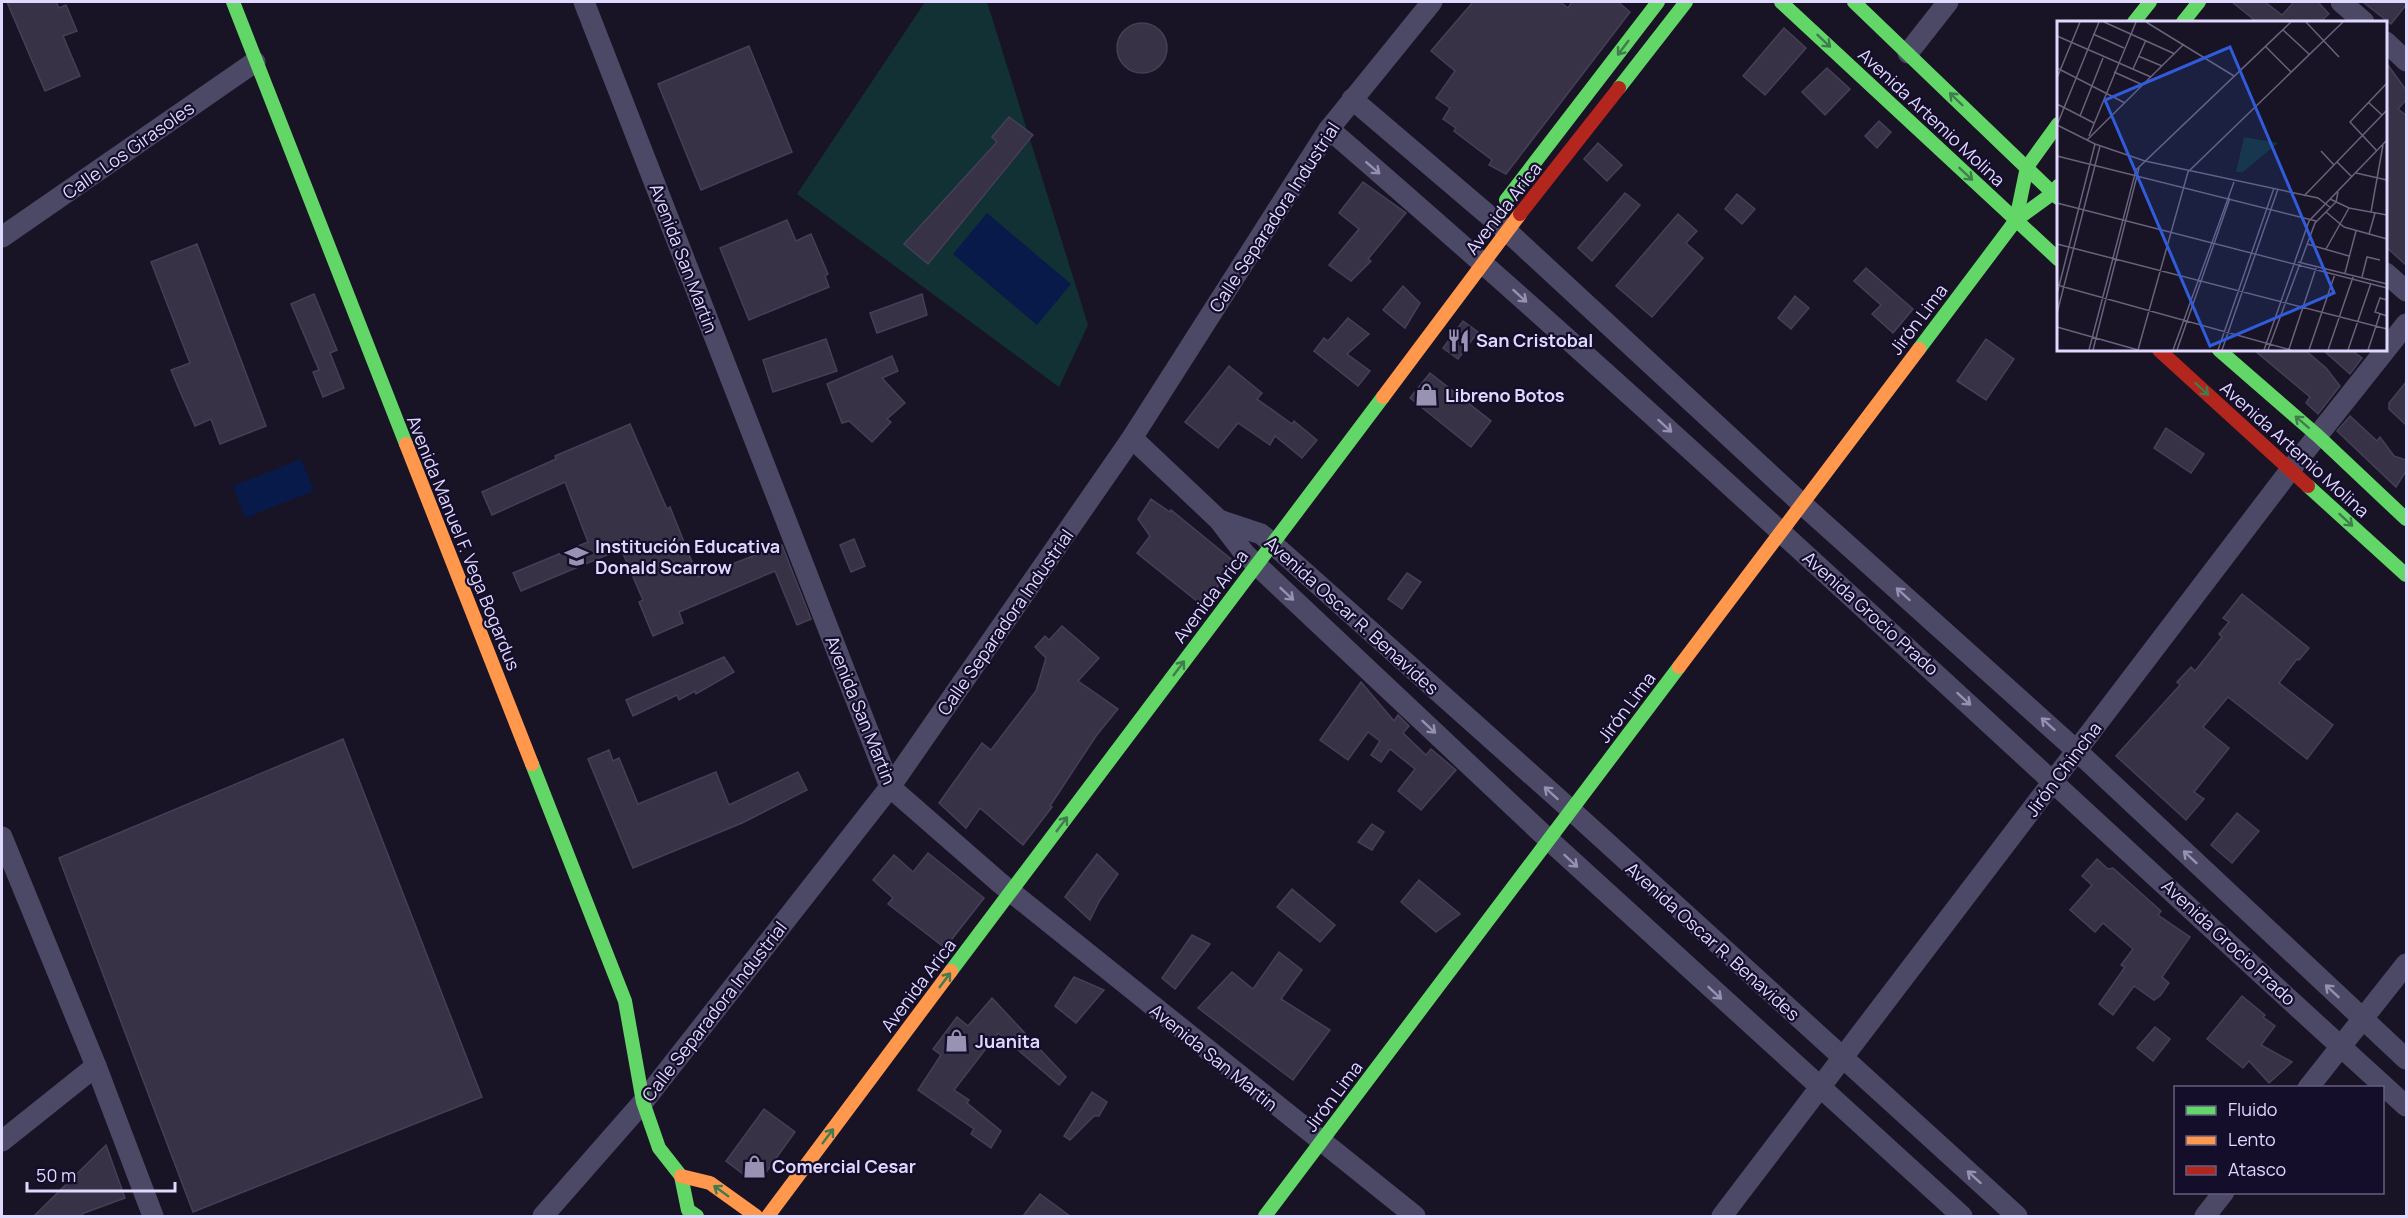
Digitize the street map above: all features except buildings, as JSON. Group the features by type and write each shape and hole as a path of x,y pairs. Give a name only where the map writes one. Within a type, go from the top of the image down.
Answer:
{"street":[{"name":"Avenida Manuel F. Vega Bogardus","path":"233,2 625,1001 644,1102 659,1148 681,1176"},
{"name":"Avenida San Martin","path":"584,2 890,787 1005,888 1321,1143 1416,1216"},
{"name":"Calle Separadora Industrial","path":"543,1216 644,1102 890,787 1132,438 1329,129 1432,2"},
{"name":"Avenida Arica","path":"1495,225 1658,2"},
{"name":"Avenida Arica","path":"768,1216 1005,888 1472,253 1686,2"},
{"name":"Avenida Artemio Molina","path":"1781,2 2057,258"},
{"name":"Avenida Artemio Molina","path":"1854,2 2057,193"},
{"path":"1908,53 1948,2"},
{"path":"2135,21 2150,2"},
{"path":"2184,21 2199,2"},
{"path":"2341,2 2363,21"},
{"path":"2387,44 2406,61"},
{"name":"Calle Los Girasoles","path":"2,237 255,62"},
{"name":"Avenida Grocio Prado","path":"1352,99 1495,225 2077,751 2406,1059"},
{"path":"2016,220 2027,167 2057,125"},
{"name":"Avenida Grocio Prado","path":"1329,129 1472,253 1781,531 2406,1106"},
{"path":"2016,220 2057,193"},
{"name":"Jirón Lima","path":"1265,1216 2016,220"},
{"path":"2387,275 2406,291"},
{"name":"Jirón Chincha","path":"2387,348 2406,324"},
{"name":"Avenida Artemio Molina","path":"2160,351 2406,575"},
{"name":"Avenida Artemio Molina","path":"2220,351 2318,436 2406,519"},
{"name":"Jirón Chincha","path":"1722,1216 2291,469 2385,351"},
{"path":"1132,438 1219,520"},
{"name":"Avenida Oscar R. Benavides","path":"1219,520 1267,534 2017,1216"},
{"name":"Avenida Oscar R. Benavides","path":"1219,520 1247,561 1820,1089 1962,1216"},
{"name":"Avenida Arica","path":"978,911 1005,888 1056,808"},
{"path":"3,849 96,1066 153,1216"},
{"path":"2310,1086 2406,964"},
{"path":"2,1141 96,1066"},
{"path":"697,1216 688,1210 681,1176 710,1183 751,1211"},
{"path":"2205,1216 2222,1194"}],"green space":[{"path":"925,2 987,2 1088,325 1059,387 797,194"}],"water":[{"path":"987,213 1071,284 1037,325 953,254"},
{"path":"301,459 314,491 245,518 233,486"}],"traffic: fast":[{"path":"233,2 406,444"},
{"path":"1506,200 1658,2"},
{"path":"1619,88 1686,2"},
{"path":"1781,2 2057,258"},
{"path":"1854,2 2057,197"},
{"path":"2135,21 2150,2"},
{"path":"2184,21 2199,2"},
{"path":"2016,220 2027,167 2057,125"},
{"path":"1919,349 2016,220 2053,193 2057,187"},
{"path":"2220,351 2318,436 2406,519"},
{"path":"951,971 1383,397"},
{"path":"2308,486 2406,575"},
{"path":"1265,1216 1679,667"},
{"path":"532,764 625,1001 643,1102 659,1148 681,1176 688,1210 697,1216"}],"traffic: slow":[{"path":"1383,397 1520,214"},
{"path":"1679,667 1919,349"},
{"path":"406,444 532,764"},
{"path":"768,1216 951,971"},
{"path":"681,1176 710,1183 756,1216"}],"traffic: jam":[{"path":"1520,214 1619,88"},
{"path":"2160,351 2308,486"}],"place":[{"name":"San Cristobal","path":"1458,340"},
{"name":"Libreno Botos","path":"1427,395"},
{"name":"Institución Educativa Donald Scarrow","path":"577,556"},
{"name":"Juanita","path":"957,1041"},
{"name":"Comercial Cesar","path":"754,1166"}]}
